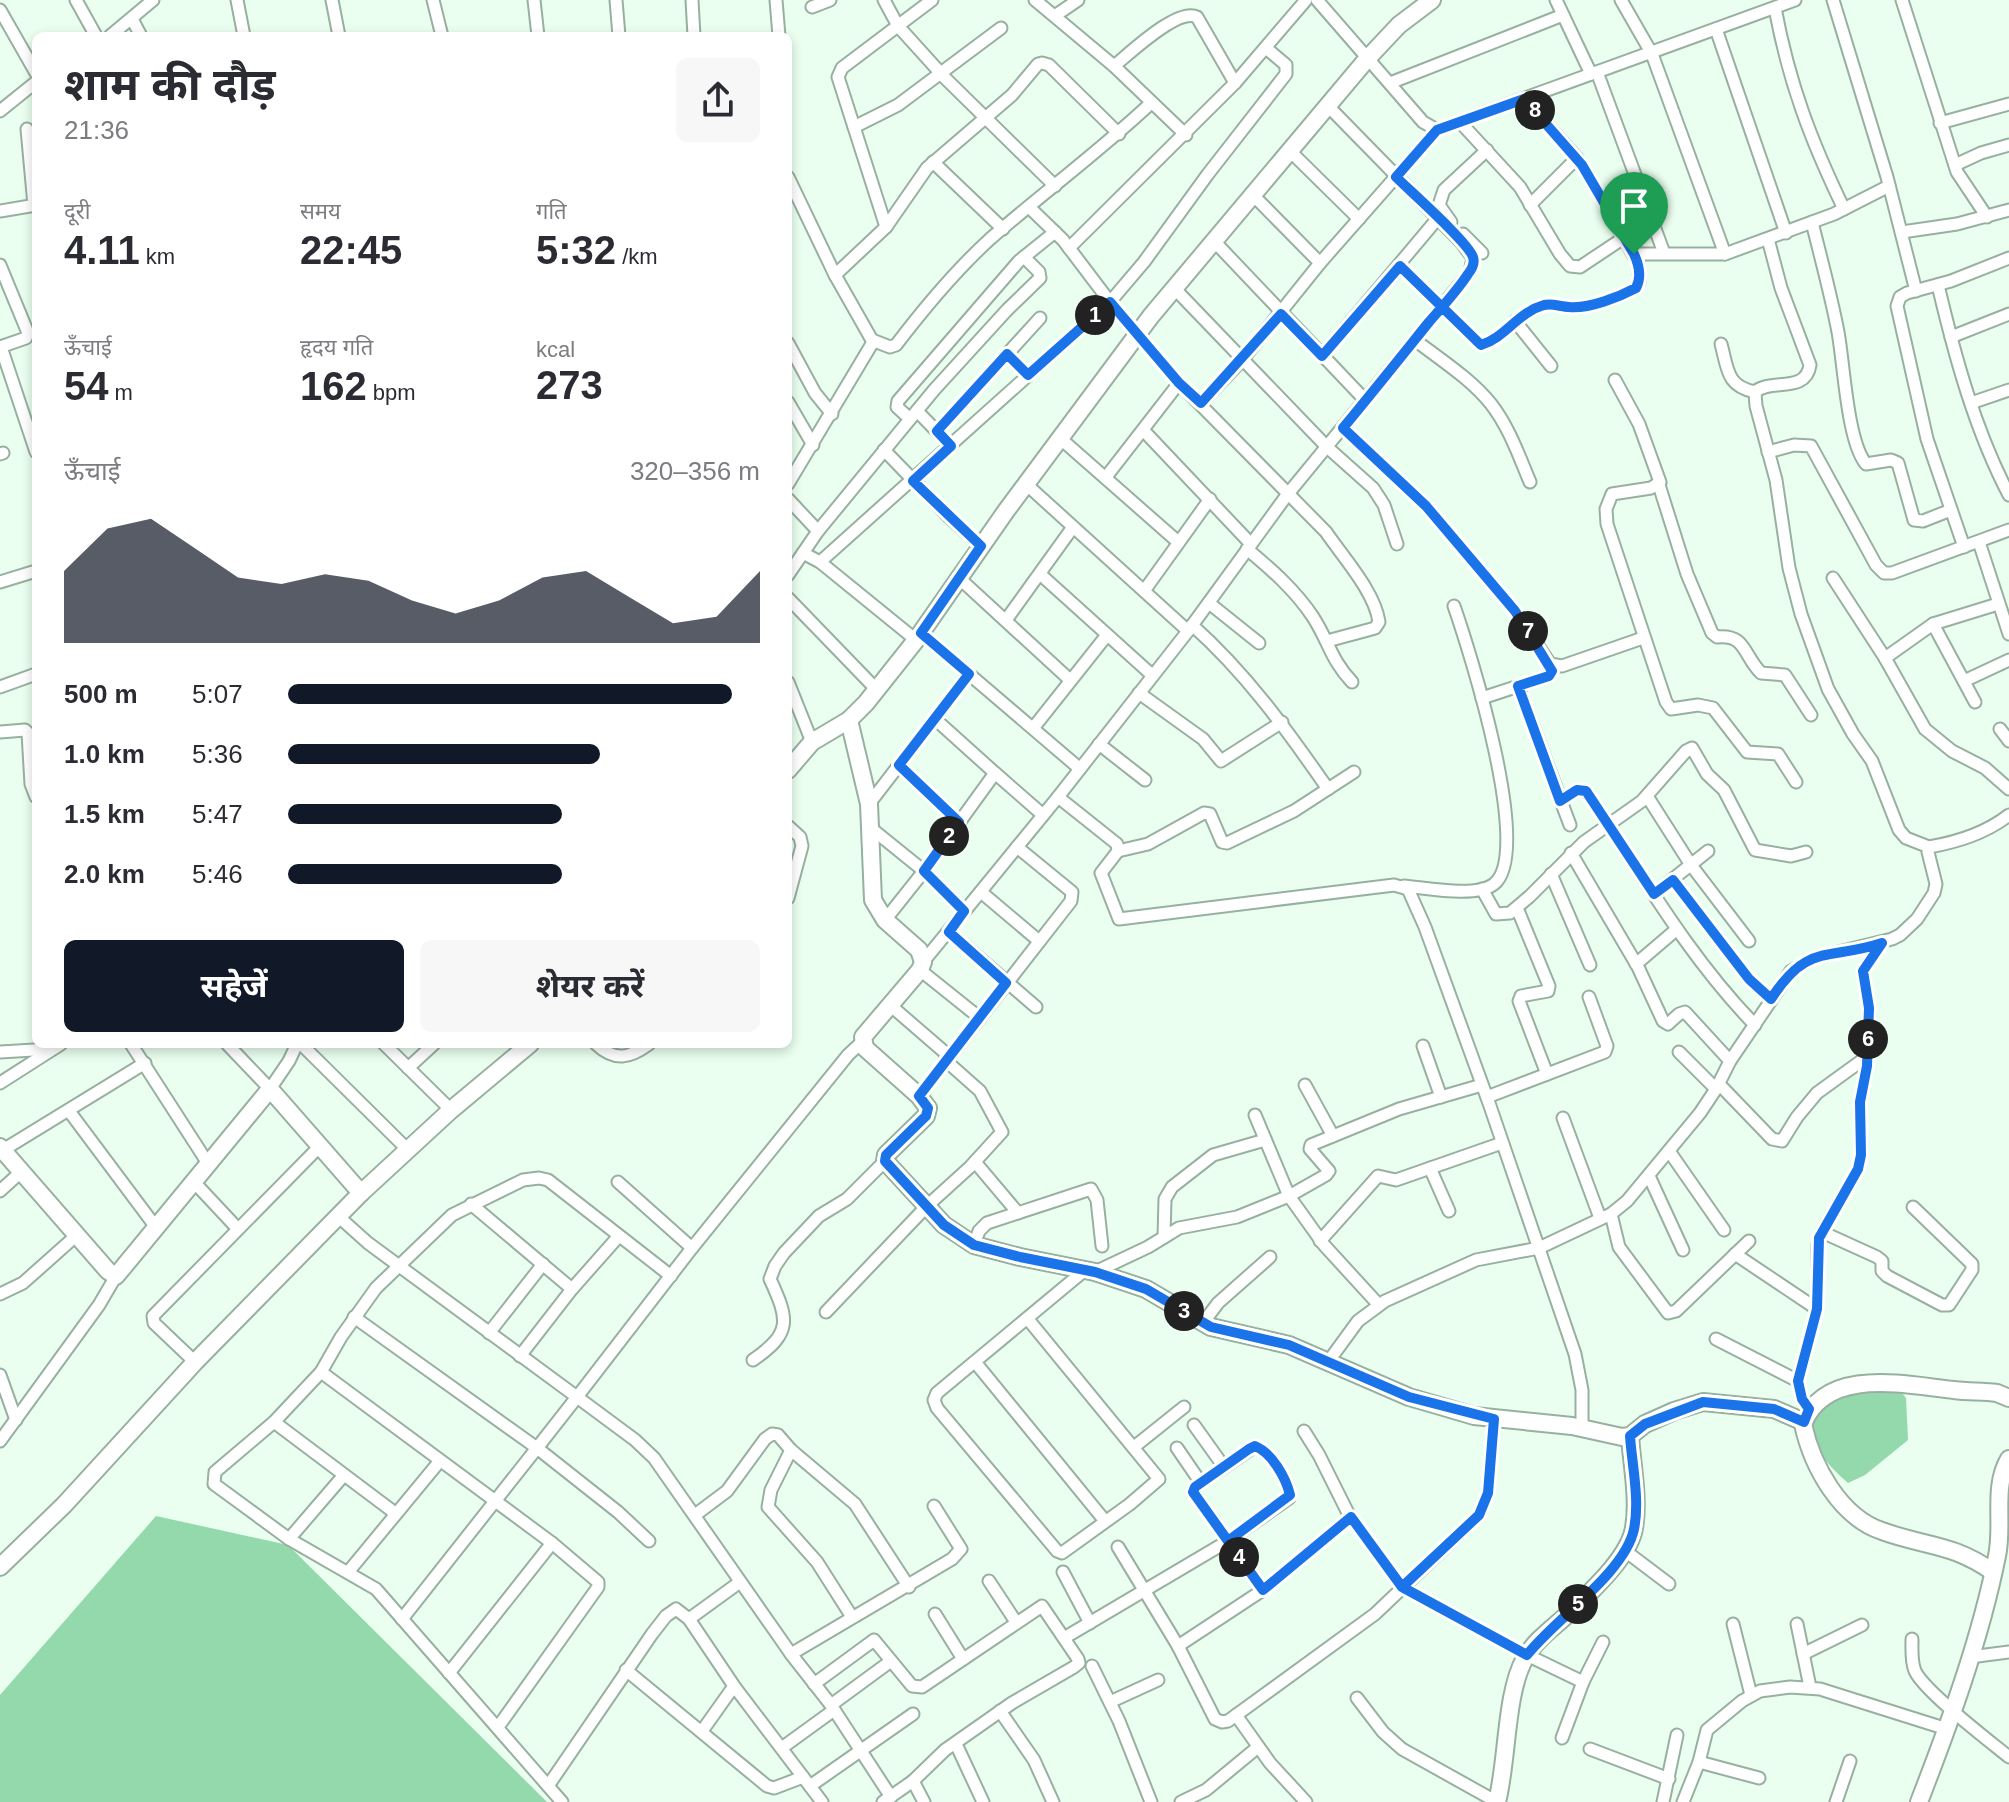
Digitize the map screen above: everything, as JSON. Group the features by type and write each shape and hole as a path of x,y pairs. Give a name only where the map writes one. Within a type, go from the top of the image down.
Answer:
{"street":[{"path":"76,0 94,32"},
{"path":"115,32 153,0"},
{"path":"237,0 243,32"},
{"path":"332,0 338,32"},
{"path":"433,0 441,32"},
{"path":"534,0 538,32"},
{"path":"616,0 619,32"},
{"path":"692,0 694,32"},
{"path":"776,0 779,32"},
{"path":"812,7 830,0"},
{"path":"884,0 898,26 941,73 1055,186"},
{"path":"886,227 838,73 932,0"},
{"path":"1035,0 1114,66 1186,135"},
{"path":"1056,15 1078,0"},
{"path":"1069,248 1186,135 1306,0"},
{"path":"1317,0 1428,127 1437,130"},
{"path":"792,765 812,742 849,720 876,689 918,636 1137,334 1367,59 1399,25 1432,0"},
{"path":"1556,0 1594,73 1664,253"},
{"path":"1621,0 1652,54 1725,254"},
{"path":"1201,403 1242,360 1320,263 1437,130 1795,0"},
{"path":"1833,0 1889,186 1916,291"},
{"path":"1902,0 1955,165 1965,187 1987,217"},
{"path":"1775,8 1785,58 1806,127 1844,209"},
{"path":"0,10 32,66"},
{"path":"1114,66 1157,31 1183,15 1191,14 1197,17 1235,83"},
{"path":"1390,83 1563,15"},
{"path":"132,19 139,32"},
{"path":"854,127 898,105 1001,28"},
{"path":"1716,29 1786,233"},
{"path":"820,562 915,484 951,446 1110,302 1144,262 1286,74 1286,65 1266,48"},
{"path":"835,275 886,227 933,162 1018,90 1038,64 1046,63 1119,134"},
{"path":"0,111 32,85"},
{"path":"1400,266 1481,345 1515,321 1547,304 1580,307 1636,288 1639,270 1634,254 1622,239 1577,158 1524,99"},
{"path":"872,340 890,347 896,345 954,275 1003,229 1119,134 1151,103"},
{"path":"1940,123 2009,104"},
{"path":"753,1360 778,1340 782,1330 783,1308 770,1279 775,1266 824,1211 847,1199 926,1116 928,1108 919,1096 870,1053 863,1041 864,1033 1058,797 1209,603 1287,495 1470,272 1473,262 1471,254 1327,105"},
{"path":"1460,122 1520,187 1560,254 1575,267 1594,260 1622,239"},
{"path":"27,129 32,176"},
{"path":"1955,165 2009,145"},
{"path":"1482,253 1448,220 1441,211 1439,199 1444,190 1487,150"},
{"path":"1290,151 1359,219"},
{"path":"1530,205 1577,158"},
{"path":"933,162 1003,229"},
{"path":"792,185 835,275 872,340 832,414 792,478"},
{"path":"1634,254 1725,254 1844,209 1889,186"},
{"path":"1252,194 1320,263"},
{"path":"0,211 32,206"},
{"path":"1030,208 1069,248 1179,383 1326,532 1338,553 1353,568 1379,618 1375,628 1327,641"},
{"path":"1902,232 1987,217 2009,210"},
{"path":"1322,356 1438,218"},
{"path":"1812,222 1831,301 1853,431 1862,460 1866,464 1891,460 1898,463 1914,520 1923,521 1951,510"},
{"path":"951,446 937,431 897,407 898,401 1024,257 1055,232"},
{"path":"1755,392 1760,388 1800,381 1810,370 1781,288 1768,239"},
{"path":"1213,240 1365,400"},
{"path":"792,569 818,531 913,415 1041,276 1024,257"},
{"path":"1964,547 1927,439 1897,306 1900,297 2009,258"},
{"path":"0,265 28,333 26,338 1,347 32,440"},
{"path":"1938,285 1971,403 1989,455 2009,495"},
{"path":"1175,289 1327,447 1379,496 1397,544"},
{"path":"1951,337 2009,314"},
{"path":"937,431 1040,318"},
{"path":"1515,321 1551,366"},
{"path":"1415,340 1475,387 1490,403 1513,442 1530,482"},
{"path":"1721,344 1732,382 1737,387 1755,392"},
{"path":"792,350 815,393 832,414"},
{"path":"1007,354 1028,375"},
{"path":"1615,380 1639,424 1659,474 1659,485 1687,574 1712,633 1717,637 1737,638 1761,673 1785,675 1811,715"},
{"path":"1106,477 1179,383"},
{"path":"1971,403 2009,390"},
{"path":"1755,392 1776,480 1801,614 1828,689 1872,761 1899,830 1906,838 1929,847 1969,837 2009,815"},
{"path":"792,409 813,445"},
{"path":"1343,428 1426,506 1515,611 1550,664 1552,671 1549,676 1482,698"},
{"path":"1144,431 1296,593 1327,641 1336,665 1352,682"},
{"path":"1061,439 1177,541"},
{"path":"1768,452 1794,445 1811,446 1876,565 1884,573 1892,573 2009,530"},
{"path":"884,450 981,546"},
{"path":"1026,484 1253,686 1328,789"},
{"path":"1659,485 1612,494 1606,509 1608,532 1668,707 1677,710 1698,705 1713,708 1747,752 1778,754 1796,782"},
{"path":"1144,591 1210,499"},
{"path":"792,503 818,531"},
{"path":"1006,620 1073,527"},
{"path":"1979,542 2009,634"},
{"path":"803,553 820,562 969,674 1079,768"},
{"path":"0,582 32,572"},
{"path":"1040,574 1152,675"},
{"path":"959,578 1070,680"},
{"path":"1833,578 1885,658 1925,729 1952,751 1985,768 2009,789"},
{"path":"792,603 876,689"},
{"path":"1209,603 1259,643"},
{"path":"1885,658 1933,624 1998,604"},
{"path":"1354,772 1294,811 1227,843 1222,842 1210,814 1204,813 1148,844 1118,851 1101,873 1119,919 1403,885 1461,890 1492,886 1500,878 1506,858 1508,838 1503,792 1482,698 1454,606"},
{"path":"1933,624 1975,702"},
{"path":"1034,727 1107,635"},
{"path":"1550,664 1562,666 1643,638"},
{"path":"1964,681 2009,660"},
{"path":"869,804 969,674"},
{"path":"0,687 32,675"},
{"path":"1518,686 1570,825"},
{"path":"792,692 812,742"},
{"path":"1139,693 1203,739 1221,761 1282,722"},
{"path":"935,719 1043,815"},
{"path":"849,720 869,804 873,900 885,920 919,950 922,966 980,1018"},
{"path":"2000,729 2009,741"},
{"path":"0,732 25,730 28,733 32,787"},
{"path":"1099,744 1145,780"},
{"path":"1482,889 1496,914 1503,916 1517,908 1571,853 1647,796 1692,748 1707,774 1724,790 1755,850 1791,856 1806,852"},
{"path":"899,765 959,822"},
{"path":"885,920 995,773"},
{"path":"1560,801 1577,790 1586,791 1677,929 1723,991 1755,1025"},
{"path":"1647,796 1691,865 1749,941"},
{"path":"1058,797 1114,841 1118,851"},
{"path":"872,829 924,871 964,911"},
{"path":"792,830 800,837 802,846 792,882"},
{"path":"919,1096 1071,901 1072,892 1017,847"},
{"path":"1328,1362 1358,1321 1378,1304 1476,1260 1539,1248 1605,1216 1627,1201 1717,1086 1730,1061 1791,971 1827,954 1882,943 1910,927 1934,893 1936,876 1929,847"},
{"path":"1654,894 1708,851"},
{"path":"1571,853 1636,964 1664,1023 1670,1023 1685,1012 1730,1061"},
{"path":"1551,874 1590,965"},
{"path":"1673,880 1749,979 1771,999"},
{"path":"1403,885 1413,897 1487,1097 1580,1372 1584,1412 1582,1429"},
{"path":"981,892 1039,941"},
{"path":"1517,908 1549,986 1548,991 1521,996 1519,1001 1547,1074"},
{"path":"1636,964 1677,929"},
{"path":"949,932 1036,1007"},
{"path":"1882,943 1863,971 1869,1008 1868,1056 1860,1102 1860,1161 1822,1232 1817,1253 1817,1309 1798,1381 1807,1416 1809,1444 1825,1480 1859,1518 1882,1531 1957,1551 1993,1572"},
{"path":"1487,1097 1607,1049 1589,997"},
{"path":"826,1312 927,1206 975,1162 1000,1136 1002,1129 980,1091 890,1005"},
{"path":"402,1619 692,1248 848,1055 863,1041"},
{"path":"1423,1046 1441,1097"},
{"path":"0,1052 37,1048"},
{"path":"0,1083 53,1048"},
{"path":"134,1048 209,1165"},
{"path":"231,1048 361,1193"},
{"path":"0,1441 99,1305 116,1276 270,1089 297,1048"},
{"path":"303,1048 407,1149"},
{"path":"388,1048 451,1110"},
{"path":"408,1068 430,1048"},
{"path":"0,1567 64,1505 195,1362 344,1222 361,1193 451,1110 525,1048"},
{"path":"601,1048 610,1055 622,1057 636,1054 644,1048"},
{"path":"1679,1052 1772,1139 1782,1141 1817,1093 1868,1056"},
{"path":"116,1276 108,1271 1,1149 145,1063"},
{"path":"1305,1085 1333,1136"},
{"path":"1027,1318 1159,1480 1065,1551 1057,1551 937,1408 934,1400 937,1393 1027,1318 1090,1271 1179,1228 1237,1217 1289,1196 1328,1173 1328,1168 1309,1146 1399,1109 1482,1085"},
{"path":"69,1111 155,1226"},
{"path":"1255,1115 1289,1196 1320,1241 1378,1304"},
{"path":"1563,1118 1619,1247 1668,1313 1676,1311 1749,1241"},
{"path":"1164,1237 1165,1199 1172,1187 1213,1155 1265,1140"},
{"path":"1320,1241 1378,1176 1396,1180 1502,1143"},
{"path":"195,1362 154,1323 153,1316 319,1147"},
{"path":"1669,1151 1724,1230"},
{"path":"885,1161 956,1235 974,1245 1090,1271 1160,1295 1203,1323 1231,1333 1289,1345 1409,1397 1494,1419 1582,1429 1605,1435 1630,1436 1645,1424 1703,1402 1774,1409 1807,1416"},
{"path":"975,1162 1018,1213"},
{"path":"1430,1168 1449,1211"},
{"path":"0,1191 22,1171"},
{"path":"1649,1176 1683,1250"},
{"path":"562,1802 376,1589 289,1539 224,1492 213,1479 215,1472 274,1422 321,1372 354,1317 399,1265 452,1215 523,1180 543,1178 671,1276"},
{"path":"194,1182 238,1229"},
{"path":"618,1182 692,1248"},
{"path":"974,1245 982,1227 1091,1189 1097,1200 1102,1246"},
{"path":"471,1204 572,1289"},
{"path":"1822,1232 1877,1257 1882,1261 1882,1271 1887,1276 1942,1305 1949,1305 1972,1270 1972,1264 1913,1207"},
{"path":"344,1222 646,1450 791,1654 814,1684 832,1707 862,1751 887,1800 913,1781 936,1757 1000,1711 1078,1664 1078,1659 1042,1606 917,1688 891,1661 878,1641 873,1640 814,1684"},
{"path":"0,1294 23,1283 78,1234"},
{"path":"520,1356 572,1289 618,1237"},
{"path":"1735,1254 1817,1309"},
{"path":"1203,1323 1218,1303 1270,1257"},
{"path":"489,1333 543,1264"},
{"path":"354,1317 537,1448 618,1512 649,1541"},
{"path":"1716,1339 1798,1381"},
{"path":"975,1362 1105,1521"},
{"path":"321,1372 596,1579 598,1587 498,1727"},
{"path":"0,1375 16,1420"},
{"path":"1807,1416 1816,1402 1837,1390 1868,1383 1988,1392 2009,1398"},
{"path":"1134,1447 1184,1407"},
{"path":"1118,1547 1178,1646 1215,1719 1222,1722 1362,1623 1479,1515 1488,1493 1494,1419"},
{"path":"274,1422 395,1513"},
{"path":"1194,1425 1224,1467"},
{"path":"1304,1431 1351,1517 1402,1587 1583,1682"},
{"path":"695,1515 727,1491 769,1436 775,1434 855,1504 909,1587"},
{"path":"1357,1698 1383,1732 1402,1749 1497,1802 1506,1760 1514,1692 1527,1655 1590,1591 1624,1550 1634,1530 1630,1436"},
{"path":"1064,1638 1228,1541 1290,1495 1275,1465 1258,1447 1253,1447 1193,1492 1228,1541 1263,1590"},
{"path":"1177,1448 1201,1483"},
{"path":"791,1450 771,1490 768,1507 817,1562 852,1617"},
{"path":"1919,1802 1947,1729 1993,1572 2000,1533 2002,1476 2009,1459"},
{"path":"349,1571 439,1462"},
{"path":"289,1539 344,1475"},
{"path":"791,1654 952,1559 961,1549 934,1506"},
{"path":"1178,1646 1263,1590 1351,1517"},
{"path":"449,1673 552,1543"},
{"path":"1624,1550 1669,1584"},
{"path":"1063,1572 1090,1623"},
{"path":"989,1581 1016,1622"},
{"path":"689,1619 740,1582"},
{"path":"548,1786 659,1625 673,1610 681,1610 734,1686 783,1747 818,1801"},
{"path":"935,1614 963,1659"},
{"path":"1733,1624 1751,1695"},
{"path":"1797,1624 1810,1687"},
{"path":"1803,1654 1862,1625"},
{"path":"1912,1639 1915,1671 2009,1757"},
{"path":"1562,1738 1583,1682 1603,1642"},
{"path":"1970,1657 2009,1652"},
{"path":"783,1747 891,1661"},
{"path":"1092,1666 1151,1802"},
{"path":"626,1670 771,1788 806,1782 862,1751 913,1714"},
{"path":"1110,1702 1158,1680"},
{"path":"702,1731 734,1686"},
{"path":"1683,1802 1699,1762 1707,1730 1751,1695 1769,1689 1810,1687 1947,1729"},
{"path":"1000,1711 1034,1760 1053,1802"},
{"path":"1236,1715 1258,1747 1306,1802"},
{"path":"1668,1800 1677,1735"},
{"path":"956,1744 983,1802"},
{"path":"1181,1802 1206,1790 1258,1747"},
{"path":"1590,1749 1669,1779"},
{"path":"1836,1802 1850,1761"},
{"path":"1699,1762 1759,1778"},
{"path":"913,1781 924,1802"}],"green space":[{"path":"1862,1390 1902,1393 1906,1398 1908,1440 1865,1475 1848,1483 1822,1454 1813,1428 1816,1417 1826,1406"},
{"path":"156,1516 288,1545 547,1802 0,1802 0,1695"}],"route":[{"path":"1634,254 1622,239 1582,165 1524,99 1437,130 1396,177 1462,243 1473,258 1472,267 1466,278 1442,307 1415,340 1365,400 1343,428 1426,506 1524,624 1552,671 1549,676 1518,686 1560,801 1577,790 1586,791 1654,894 1673,880 1749,979 1771,999 1791,971 1803,963 1882,943 1863,971 1862,978 1869,1008 1867,1066 1860,1102 1860,1161 1819,1238 1817,1309 1798,1381 1802,1399 1809,1409 1804,1422 1774,1409 1703,1402 1686,1406 1639,1428 1630,1436 1635,1514 1631,1539 1614,1565 1527,1655 1402,1587 1359,1529 1351,1517 1263,1590 1228,1541 1287,1500 1289,1498 1288,1487 1261,1448 1255,1446 1249,1449 1195,1487 1193,1492 1263,1590 1351,1517 1402,1587 1479,1515 1488,1493 1494,1419 1409,1397 1289,1345 1211,1327 1146,1289 1095,1272 974,1245 944,1225 885,1161 886,1155 926,1116 928,1108 919,1096 1006,983 949,932 964,911 924,871 959,822 899,765 969,674 921,633 981,546 913,481 951,446 937,431 1007,354 1028,375 1110,302 1179,383 1201,403 1281,314 1322,356 1400,266 1442,307 1466,333 1478,344 1485,345 1528,312 1547,304 1580,307 1628,293 1639,282 1634,254"}]}
